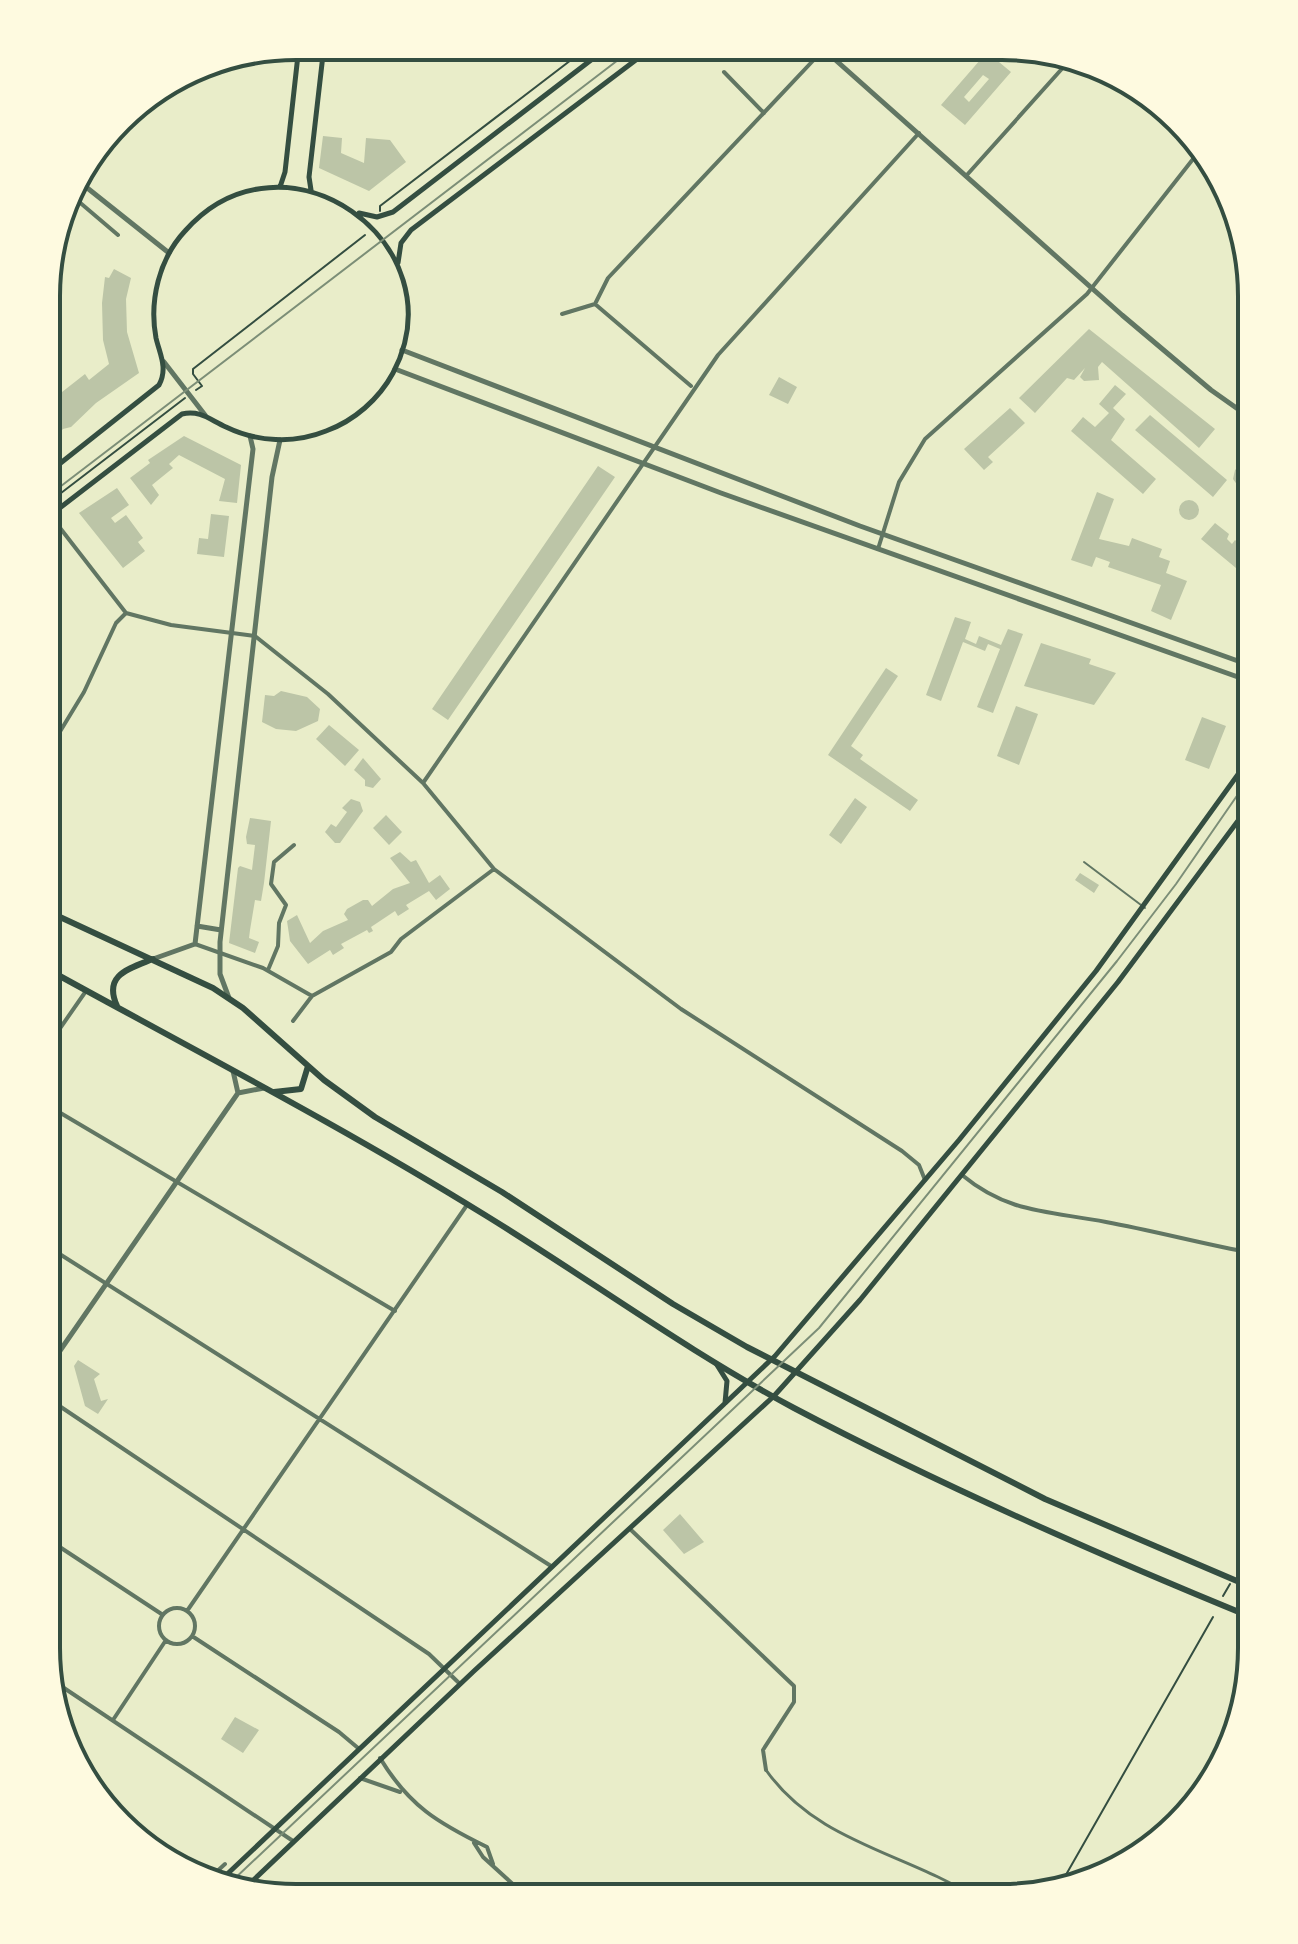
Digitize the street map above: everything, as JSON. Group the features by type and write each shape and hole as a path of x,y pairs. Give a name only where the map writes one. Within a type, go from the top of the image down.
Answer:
{"main road":[{"path":"280,187 297,60"},
{"path":"311,190 309,177 322,60"},
{"path":"60,464 156,388 162,379 164,362 156,337 154,304 169,253 187,228 219,203 240,193 280,187 311,190 357,213 377,217 396,210 591,60"},
{"path":"60,507 169,421 189,412 205,415 250,436 280,440 310,436 346,422 370,403 395,369 402,350 407,301 398,264 401,243 411,230 636,60"},
{"path":"357,213 398,264"},
{"path":"228,1874 772,1360 925,1180 1145,908 1238,776"},
{"path":"253,1880 380,1758 774,1396 962,1175 1118,982 1238,821"},
{"path":"60,917 153,959 230,999 308,1066 375,1117 502,1192 673,1304 772,1360 1045,1499 1237,1581"},
{"path":"118,1008 112,994 113,981 118,974 153,959"},
{"path":"60,976 273,1092 467,1205 749,1383 895,1459 1237,1611"},
{"path":"273,1092 301,1089 308,1066"},
{"path":"717,1364 728,1387 725,1406"}],"street":[{"path":"562,314 595,304 608,278 812,60"},
{"path":"837,60 1092,288 1211,390 1238,409"},
{"path":"966,176 1063,68"},
{"path":"724,72 764,113"},
{"path":"423,783 718,355 919,133"},
{"path":"878,549 899,482 925,439 1092,288 1193,159"},
{"path":"86,187 169,253"},
{"path":"80,202 118,235"},
{"path":"595,304 691,386"},
{"path":"402,350 883,534 1238,661"},
{"path":"164,362 205,415"},
{"path":"395,369 644,464 1238,677"},
{"path":"195,944 253,449 250,436"},
{"path":"230,999 220,976 219,951 272,477 280,440"},
{"path":"60,530 126,613 171,625 255,636 328,694 423,783 494,869 611,959 902,1151 921,1168 925,1180"},
{"path":"60,732 84,692 116,623 126,613"},
{"path":"268,970 278,946 279,923 286,905 271,884 274,862 294,845"},
{"path":"293,1021 312,996 391,952 401,939 494,869"},
{"path":"197,926 221,930"},
{"path":"153,959 195,944 268,970 312,996"},
{"path":"60,1028 86,991"},
{"path":"233,1070 238,1093"},
{"path":"60,1351 238,1093 265,1088"},
{"path":"60,1113 395,1311"},
{"path":"962,1175 992,1196 1038,1214 1104,1222 1237,1250"},
{"path":"187,1611 467,1205"},
{"path":"60,1254 551,1566"},
{"path":"60,1406 427,1652 460,1684"},
{"path":"630,1529 794,1686 794,1702 763,1750 766,1770 792,1800 838,1831 947,1884"},
{"path":"60,1547 163,1615"},
{"path":"176,1608 187,1611 195,1623 192,1636 182,1643 166,1640 159,1627 163,1615 176,1608"},
{"path":"192,1636 339,1732 358,1748"},
{"path":"113,1720 166,1640"},
{"path":"64,1688 293,1841"},
{"path":"380,1758 403,1793"},
{"path":"359,1778 403,1793 474,1843 487,1847 493,1864 514,1884"},
{"path":"218,1870 225,1864"}],"lane":[{"path":"1084,862 1145,908"}],"path":[{"path":"380,206 571,60"},
{"path":"190,394 202,386 193,369 360,240"},
{"path":"60,494 178,403"},
{"path":"1221,1599 1231,1584"},
{"path":"1066,1875 1213,1617"}],"building":[{"path":"980,60 997,60 1011,72 965,125 941,105","holes":["983,75 989,79 969,102 964,97"]},
{"path":"323,136 342,138 341,153 364,163 366,138 390,140 406,162 369,191 319,168"},
{"path":"114,269 131,278 126,299 127,332 139,373 96,403 71,427 60,432 60,394 85,374 89,380 109,364 103,340 102,303 105,277 109,278"},
{"path":"1089,329 1215,429 1199,448 1102,362 1098,367 1099,380 1084,381 1080,377 1085,368 1074,380 1067,378 1035,413 1019,398"},
{"path":"779,377 797,387 788,404 769,395"},
{"path":"1115,385 1126,394 1113,408 1125,419 1111,440 1156,479 1143,494 1071,431 1083,417 1095,427 1109,413 1099,404"},
{"path":"1010,408 1025,423 988,457 993,462 984,470 964,449"},
{"path":"1150,415 1227,480 1213,497 1135,430"},
{"path":"184,436 241,465 237,503 219,501 225,479 179,455 169,464 173,468 152,485 159,495 151,505 130,478 150,463 148,460"},
{"path":"598,466 615,477 448,720 432,709"},
{"path":"1238,467 1238,486 1233,479"},
{"path":"117,488 129,505 111,518 115,523 126,515 143,538 138,542 145,551 123,568 79,513"},
{"path":"1097,492 1114,499 1099,539 1129,546 1132,538 1162,549 1159,557 1170,561 1166,573 1187,581 1171,620 1151,611 1161,585 1108,567 1110,562 1096,557 1092,567 1071,560"},
{"path":"1189,500 1196,503 1199,510 1196,517 1189,520 1182,517 1179,510 1182,503"},
{"path":"211,514 229,516 224,557 197,554 199,538 208,539"},
{"path":"1215,523 1229,534 1227,539 1232,544 1235,540 1238,542 1236,568 1201,539"},
{"path":"955,617 971,622 965,639 976,644 979,636 1001,645 1008,629 1023,634 993,713 977,707 1000,649 988,644 985,651 963,642 941,701 926,695"},
{"path":"1041,643 1091,659 1089,664 1116,673 1094,705 1024,686"},
{"path":"886,668 898,676 851,746 863,755 860,759 918,800 910,811 828,755"},
{"path":"281,691 307,697 320,709 318,721 296,731 276,729 262,722 265,695 274,696"},
{"path":"1016,706 1038,714 1019,765 997,756"},
{"path":"1202,717 1226,726 1209,769 1185,760"},
{"path":"329,725 359,750 345,766 316,739"},
{"path":"363,758 381,779 373,788 365,786 365,780 354,770"},
{"path":"855,798 867,807 841,844 829,835"},
{"path":"351,799 360,802 363,811 340,843 335,843 325,832 331,824 336,827 347,812 342,808"},
{"path":"386,815 402,832 389,845 373,828"},
{"path":"250,818 271,821 261,901 255,900 249,938 259,942 255,953 229,943 238,868 252,870 255,845 247,844 246,837"},
{"path":"400,852 411,862 416,860 429,883 440,875 450,889 436,900 429,891 406,905 409,909 398,916 395,911 371,927 373,931 369,933 367,930 341,944 344,948 333,955 330,950 308,964 290,941 287,921 297,915 310,943 323,931 348,920 344,914 347,909 363,900 368,900 372,906 393,889 410,883 390,858"},
{"path":"1080,873 1099,885 1094,893 1075,880"},
{"path":"78,1360 100,1374 94,1379 101,1401 108,1399 98,1414 85,1406 74,1366"},
{"path":"680,1514 704,1542 684,1554 663,1530"},
{"path":"235,1717 259,1730 243,1753 221,1739"}],"tram line":[{"path":"60,487 618,60"},
{"path":"237,1876 819,1328 1117,961 1176,884 1238,795"}]}
